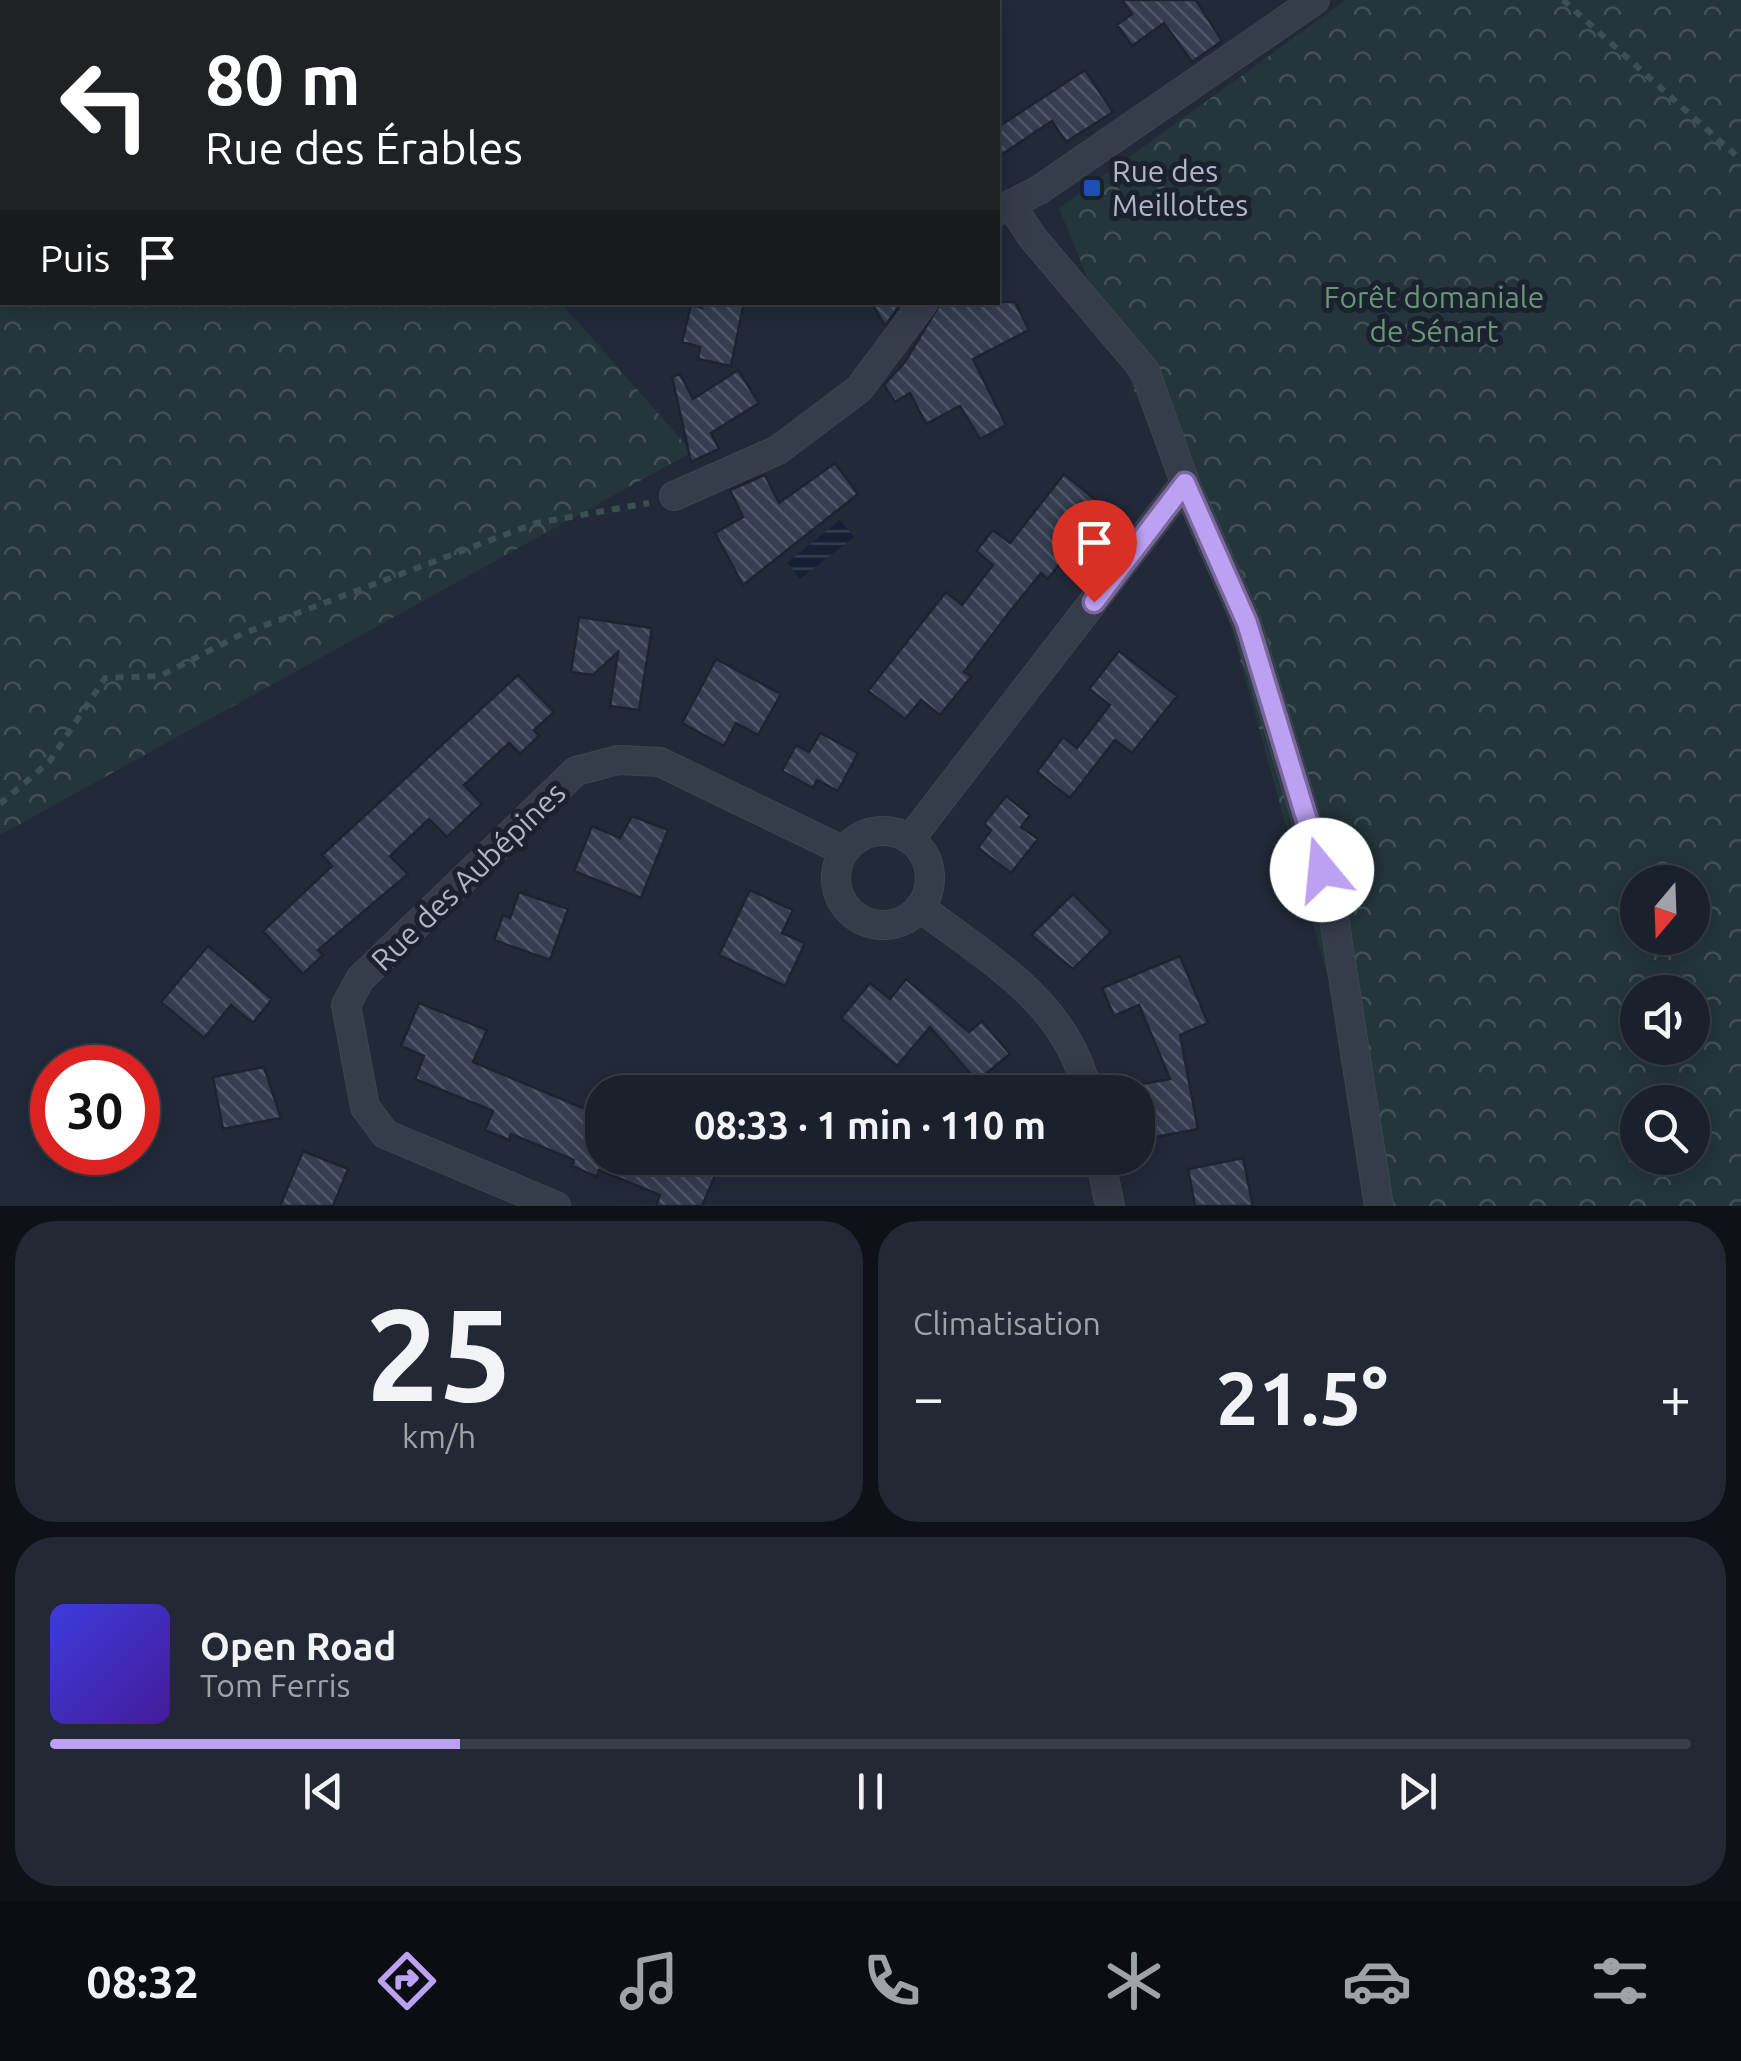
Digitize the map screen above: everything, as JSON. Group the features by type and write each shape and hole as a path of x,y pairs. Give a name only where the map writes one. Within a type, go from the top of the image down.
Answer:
{"street":[{"path":"1315,0 1004,208 1145,372 1185,483 1247,623 1332,905 1379,1206"},
{"path":"674,496 778,450 858,390 922,305"},
{"path":"910,838 1185,483"},
{"name":"Rue des Aubépines","path":"556,1206 385,1134 366,1108 346,1006 360,979 576,771 618,760 660,762 844,851"},
{"path":"874,832 910,838 930,869 930,887 921,908 892,924 856,916 844,904 837,886 844,851 857,838 874,832"},
{"path":"921,908 1041,1000 1076,1051 1082,1075"},
{"path":"1104,1175 1110,1206"}],"path":[{"path":"1563,0 1741,160"},
{"path":"0,804 49,762 105,678 160,676 242,634 536,522 674,496"}],"green space":[{"name":"Forêt domaniale de Sénart","path":"1346,0 1741,0 1741,1206 1391,1206 1230,623 1059,208"},
{"path":"0,305 563,305 692,452 0,835"}],"water":[{"path":"840,520 854,537 800,579 787,563"}],"building":[{"path":"1122,0 1196,0 1222,41 1192,62 1164,23 1132,46 1117,25 1132,14"},
{"path":"1085,70 1113,112 1066,142 1052,121 1000,156 1000,126"},
{"path":"1015,302 1029,330 973,359 1006,425 980,439 960,406 926,424 910,393 895,402 884,385 905,362 939,305"},
{"path":"691,305 743,305 731,366 698,359 700,347 682,342"},
{"path":"873,305 900,305 885,326"},
{"path":"738,370 759,403 711,433 719,449 691,462 672,377 680,374 693,399"},
{"path":"835,463 858,494 743,585 715,533 743,517 730,490 765,475 779,503"},
{"path":"1064,474 1097,501 1084,518 1090,524 1048,579 1041,573 1008,614 964,672 971,677 940,715 921,700 905,719 868,691 946,592 962,605 993,565 976,551 993,530 1010,543"},
{"path":"579,617 652,628 639,710 610,706 618,652 593,675 571,672"},
{"path":"1119,651 1177,696 1132,753 1115,740 1070,798 1037,772 1063,737 1077,748 1110,705 1089,689"},
{"path":"716,659 781,694 758,735 736,723 724,746 682,723"},
{"path":"518,675 554,712 534,730 539,736 520,754 509,743 464,785 482,804 447,837 429,819 390,856 408,874 318,950 323,955 303,974 263,931 332,866 322,855"},
{"path":"820,733 858,753 838,791 817,780 813,788 782,771 796,745 809,752"},
{"path":"1006,796 1030,815 1021,827 1038,839 1011,873 978,848 991,830 984,824"},
{"path":"632,816 668,830 641,898 574,871 592,826 620,838"},
{"path":"750,890 793,910 782,933 805,943 785,986 719,955"},
{"path":"519,892 568,909 550,960 494,940 503,915 510,918"},
{"path":"1073,894 1111,932 1073,969 1031,935"},
{"path":"208,946 272,999 253,1023 231,1005 204,1038 161,1002"},
{"path":"1180,956 1208,1023 1180,1035 1198,1129 1155,1137 1155,1082 1170,1079 1139,1005 1114,1016 1102,988"},
{"path":"906,979 969,1032 982,1021 1010,1054 984,1075 972,1075 930,1027 897,1066 841,1018 870,983 890,999"},
{"path":"419,1003 487,1030 473,1062 585,1109 585,1172 572,1166 574,1160 511,1134 509,1140 485,1130 493,1111 415,1079 424,1056 401,1046"},
{"path":"264,1067 281,1118 223,1129 213,1077"},
{"path":"303,1151 348,1169 333,1206 280,1206"},
{"path":"1243,1158 1253,1206 1195,1206 1188,1169"},
{"path":"611,1175 715,1175 702,1206 656,1206 660,1195"}],"place":[{"name":"Rue des Meillottes","path":"1092,188"}],"route":[{"path":"1094,602 1185,483 1247,623 1322,870"}]}
